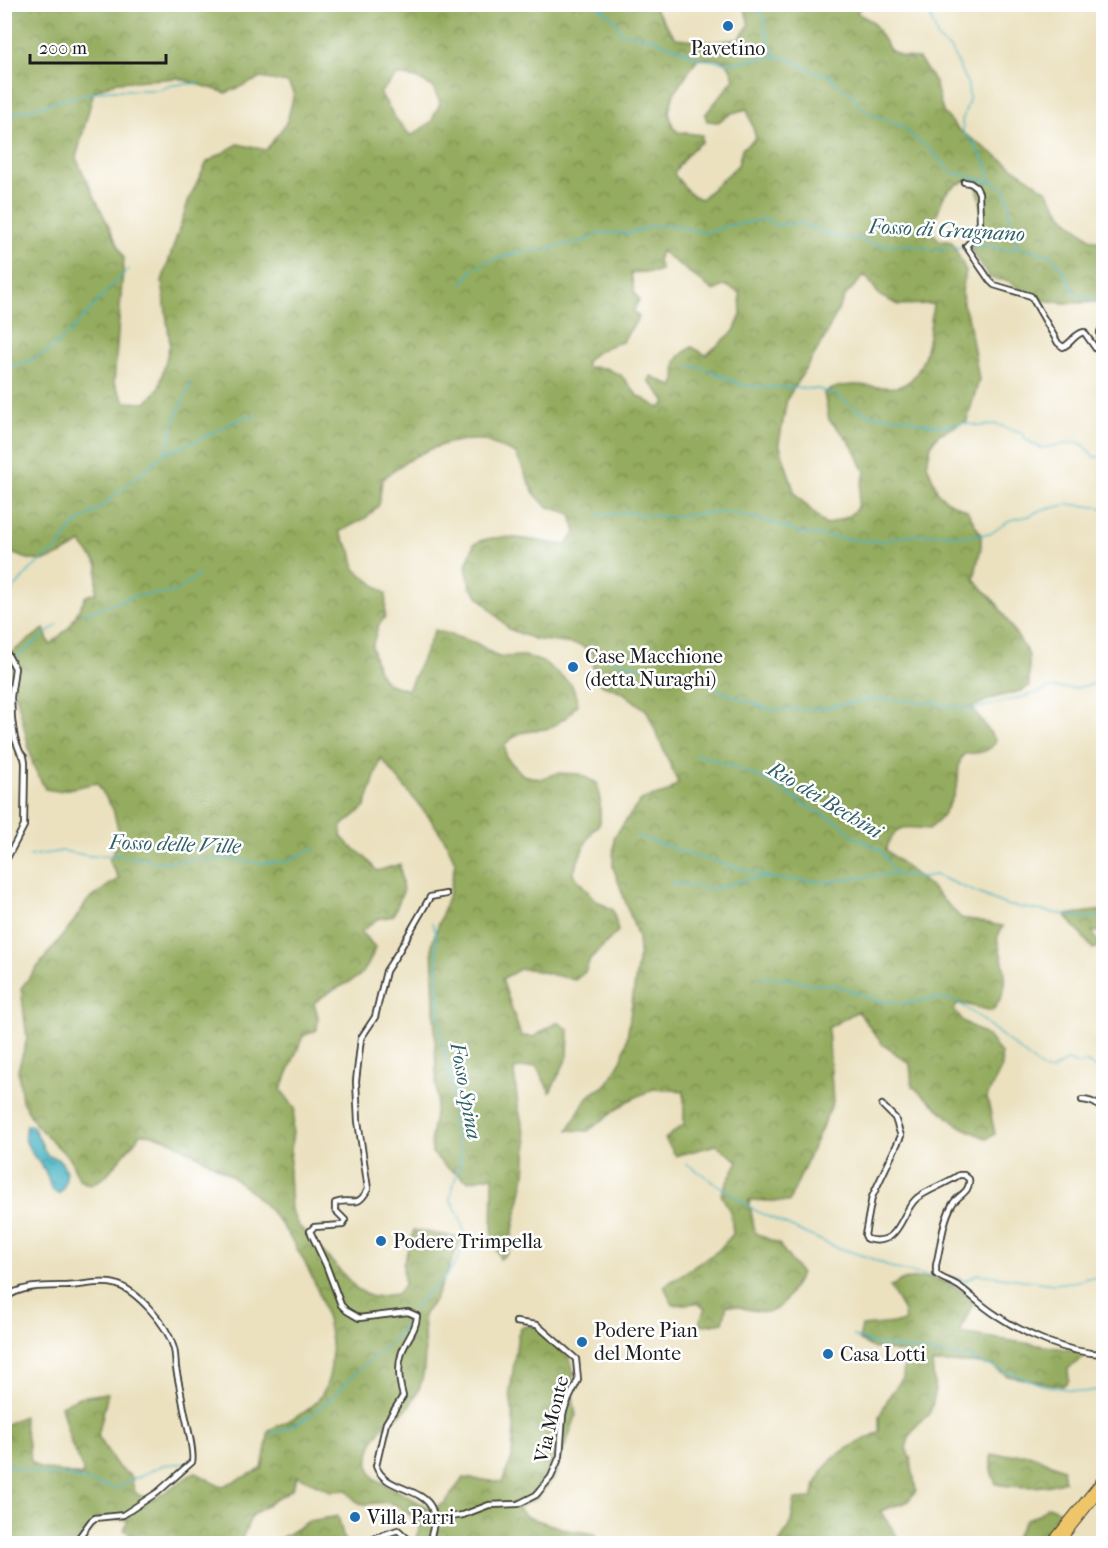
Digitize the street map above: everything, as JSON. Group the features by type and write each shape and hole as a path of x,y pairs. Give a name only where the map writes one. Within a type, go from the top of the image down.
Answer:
{"highway":[{"path":"1050,1544 1104,1477"},
{"path":"1058,1544 1104,1486"}],"street":[{"path":"964,182 976,187 980,215 977,231 966,246 990,281 994,285 1031,296 1058,344 1064,347 1077,334 1084,332 1096,349 1101,349 1100,332 1104,324"},
{"path":"4,648 15,668 11,697 12,720 15,739 25,763 24,826 4,864"},
{"path":"428,1544 435,1519 432,1508 412,1491 387,1480 379,1473 376,1466 386,1424 403,1396 398,1379 402,1352 416,1327 417,1316 408,1311 359,1318 347,1311 341,1305 310,1231 314,1227 343,1225 345,1220 335,1210 335,1203 342,1201 356,1203 362,1199 368,1189 356,1081 361,1038 375,1017 386,971 430,897 446,894"},
{"path":"1082,1100 1091,1100 1101,1107 1104,1115"},
{"path":"882,1105 895,1118 901,1136 872,1197 865,1235 867,1239 873,1240 890,1235 898,1229 915,1200 959,1175 964,1175 969,1179 970,1184 968,1189 954,1201 949,1212 936,1265 936,1274 955,1284 993,1314 1022,1329 1064,1347 1104,1354"},
{"path":"4,1299 21,1291 50,1285 67,1286 104,1282 122,1287 137,1296 155,1316 173,1345 187,1430 194,1456 192,1462 158,1492 123,1515 95,1518 74,1544"},
{"name":"Via Monte","path":"435,1519 463,1515 489,1505 518,1504 536,1495 551,1477 560,1456 563,1414 578,1380 576,1359 537,1325 516,1322"},
{"path":"363,1544 398,1530 413,1544"}],"green space":[{"path":"5,5 652,5 676,38 713,42 739,39 749,25 744,5 861,5 857,13 872,21 890,50 901,56 919,59 935,82 943,112 958,129 1047,191 1064,217 1091,239 1103,243 1103,302 1065,303 1042,300 1024,292 1009,281 990,278 969,245 980,232 982,210 977,186 969,180 957,184 945,194 938,213 928,228 939,240 952,242 966,271 962,291 963,304 969,321 979,380 967,421 939,434 931,445 927,464 938,493 949,502 967,510 981,535 981,547 974,579 997,604 1029,655 1029,686 1021,691 993,698 972,707 996,741 986,751 964,754 960,762 953,797 943,815 934,825 929,829 907,828 897,831 889,841 886,850 931,887 961,918 1003,926 997,938 1005,976 1005,985 999,1002 992,1011 959,1003 953,1010 963,1021 989,1037 1001,1054 1002,1067 987,1097 995,1134 987,1139 958,1125 912,1086 910,1064 882,1044 858,1011 828,1028 833,1102 789,1202 749,1200 755,1233 779,1244 801,1274 787,1298 772,1311 761,1312 727,1305 723,1322 698,1326 705,1308 697,1303 673,1305 664,1286 718,1251 733,1234 731,1214 721,1194 738,1161 716,1145 676,1156 665,1139 684,1124 684,1091 653,1089 628,1101 588,1131 568,1130 587,1097 607,1084 622,1059 627,1038 639,954 638,937 613,867 614,837 641,800 668,792 678,783 647,711 622,692 593,681 593,653 580,645 534,639 509,629 470,587 466,566 474,544 506,537 565,545 576,533 571,514 546,506 534,493 516,454 481,440 467,440 428,450 392,471 382,480 379,505 366,518 339,532 351,551 355,569 386,594 385,617 378,626 372,647 377,668 389,684 408,690 435,630 476,643 498,657 525,656 545,663 572,685 578,703 568,716 550,728 520,733 505,744 506,757 523,775 540,779 557,773 579,774 597,783 600,795 600,823 587,840 573,874 595,900 613,910 618,931 590,959 585,972 575,980 529,969 520,969 502,979 521,1036 533,1037 558,1022 569,1030 568,1056 550,1092 536,1066 514,1069 518,1107 527,1142 525,1176 508,1253 500,1259 492,1238 493,1176 468,1181 445,1166 432,1153 431,1138 437,1101 432,943 450,891 455,862 445,840 432,821 381,758 365,807 342,826 341,836 377,871 400,864 403,892 393,916 377,919 361,932 375,947 364,970 358,977 324,995 314,1003 318,1017 317,1030 303,1036 281,1090 295,1108 289,1172 291,1210 298,1225 357,1289 372,1297 397,1294 404,1285 403,1264 414,1230 462,1238 434,1301 423,1315 424,1362 419,1389 408,1408 380,1431 372,1444 369,1466 375,1479 431,1509 445,1503 463,1478 502,1482 512,1458 514,1427 510,1392 518,1334 522,1327 533,1325 570,1359 574,1373 571,1383 576,1416 554,1477 537,1498 517,1507 527,1517 568,1530 595,1534 595,1543 414,1543 421,1524 400,1508 386,1502 363,1504 352,1498 347,1490 331,1491 297,1476 292,1489 252,1515 240,1543 144,1543 124,1530 128,1520 109,1519 94,1524 80,1543 5,1543 5,1425 23,1416 31,1461 40,1468 82,1476 83,1470 71,1443 61,1406 79,1397 108,1393 98,1436 118,1467 132,1477 133,1488 137,1494 155,1499 195,1472 221,1487 262,1469 269,1430 298,1416 317,1402 330,1374 332,1349 328,1323 320,1296 308,1269 280,1223 248,1189 198,1155 165,1139 147,1134 141,1134 105,1177 91,1185 80,1181 70,1159 36,1125 22,1101 18,1070 27,1039 21,988 88,900 119,878 109,861 120,837 113,809 97,783 58,791 45,789 33,765 8,660 12,652 44,629 50,645 70,626 86,596 96,593 98,565 81,543 60,555 36,561 5,550","holes":["698,58 712,58 726,62 734,79 705,115 707,121 718,122 732,113 747,109 756,138 742,149 738,165 701,199 689,193 674,174 686,156 702,142 702,135 678,132 673,127 669,112 674,93","397,75 416,78 433,87 440,103 431,122 411,136 396,119 380,93","178,78 226,93 261,78 288,83 294,94 287,122 266,150 238,144 207,162 189,199 162,281 170,344 159,388 146,403 125,402 114,383 124,258 76,158 94,91 117,82","661,251 714,291 725,285 740,293 741,315 734,331 706,355 692,347 679,357 676,364 674,387 651,376 648,380 665,400 665,404 659,408 637,395 621,375 605,368 588,367 585,364 596,353 622,342 639,317 633,312 639,300 634,291 631,273 661,270 658,261","865,275 880,296 899,305 933,304 925,353 921,365 907,383 896,387 845,386 824,393 829,420 845,436 856,452 865,473 854,511 826,525 795,494 779,443 787,399 824,339 845,296"]},
{"path":"1103,910 1103,933 1092,931 1101,947 1093,949 1065,915"},
{"path":"931,1277 953,1285 974,1301 959,1333 1084,1352 1086,1355 1068,1369 1069,1380 1063,1386 1007,1376 992,1366 974,1363 932,1363 935,1393 930,1414 919,1422 910,1435 906,1448 911,1460 916,1491 907,1502 880,1511 896,1534 898,1543 779,1544 791,1522 795,1499 812,1498 821,1472 828,1463 845,1450 879,1432 879,1417 890,1395 903,1378 905,1353 873,1348 859,1340 862,1326 905,1322 903,1309 890,1287 901,1280"},
{"path":"1029,1454 1063,1469 1065,1481 1031,1487 996,1484 991,1471 991,1455"},
{"path":"1048,1506 1062,1512 1061,1518 1041,1543 1012,1543 1026,1519 1038,1515"},
{"path":"338,1516 345,1543 273,1543 309,1521"}],"water":[{"path":"27,1125 31,1125 34,1129 48,1156 60,1161 66,1171 65,1183 59,1194 51,1188 45,1171 32,1154 25,1134"}],"waterway":[{"path":"4,11 38,4"},
{"path":"98,4 112,9"},
{"path":"593,4 610,16 621,33 652,37 700,59 729,63 779,56 815,72 831,76 834,81 854,96 858,105 869,113 903,127 929,148 951,172 995,183 1005,190 1009,203 1010,229 1018,246"},
{"path":"754,4 756,10 766,20 765,29 775,56"},
{"path":"930,15 938,39 951,50 968,85 969,100 962,121 963,132 973,142 987,165 991,181"},
{"path":"4,116 76,96 108,90 159,90 172,85 200,83"},
{"name":"Fosso di Gragnano","path":"462,284 474,268 486,262 516,253 583,241 601,233 630,233 651,226 674,225 709,232 726,226 767,219 774,225 800,223 837,237 860,239 871,244 906,244 935,249 964,247"},
{"name":"Fosso di Gragnano","path":"969,246 988,246 1007,250 1017,246 1050,255 1065,274 1075,295 1104,301"},
{"path":"4,368 26,362 60,342 129,269"},
{"path":"687,366 704,368 744,386 818,389 836,395 853,407 871,415 901,417 944,426 965,423 980,426 996,424 1023,434 1025,439 1041,448 1077,442 1084,445 1094,457 1104,457"},
{"path":"166,452 176,416 192,382"},
{"path":"4,600 31,569 59,547 74,525 97,510 165,453 194,442 240,419 256,415"},
{"name":"Fosso di Gragnano","path":"595,516 628,512 667,517 732,513 767,521 801,533 884,541 903,536 990,534 1010,520 1069,504 1104,508"},
{"path":"82,614 134,596 175,592 199,575"},
{"path":"14,659 57,625"},
{"path":"611,660 706,682 727,694 772,710 824,708 871,699 938,703 970,710 1050,688 1075,688 1104,682"},
{"path":"4,672 10,664"},
{"name":"Rio dei Bechini","path":"695,754 762,778 840,823 853,836 880,850 895,874"},
{"path":"636,835 686,853 770,877"},
{"name":"Fosso delle Ville","path":"30,856 63,851 90,856 118,855 159,862 230,859 259,863 284,862 316,848"},
{"name":"Rio dei Bechini","path":"671,883 712,889 749,879 825,882 889,874 923,877 935,875 1006,905 1085,918 1104,917"},
{"name":"Fosso Spina","path":"413,1311 421,1299 444,1279 458,1259 464,1242 463,1226 450,1199 462,1154 453,1129 452,1085 441,1036 436,934 432,923"},
{"path":"759,977 782,978 819,985 833,984 878,1001 905,1003 936,998 954,1000 979,1017 1045,1071 1051,1071 1068,1060 1079,1065 1085,1062 1104,1075"},
{"path":"687,1164 758,1212 833,1246 896,1269 933,1277"},
{"path":"946,1278 958,1278 965,1281 978,1274 1054,1284 1087,1278 1104,1278"},
{"name":"Fosso Spina","path":"271,1435 307,1418 333,1397 355,1373 388,1345 411,1317"},
{"path":"853,1336 875,1344 968,1358 1043,1385 1083,1392 1104,1389"},
{"name":"Fosso Spina","path":"4,1464 49,1475 67,1476 117,1489 163,1465 185,1463"}],"place":[{"name":"Pavetino","path":"728,26"},
{"name":"Case Macchione (detta Nuraghi)","path":"573,667"},
{"name":"Podere Trimpella","path":"381,1241"},
{"name":"Podere Pian del Monte","path":"582,1342"},
{"name":"Casa Lotti","path":"828,1354"},
{"name":"Villa Parri","path":"355,1517"}]}
